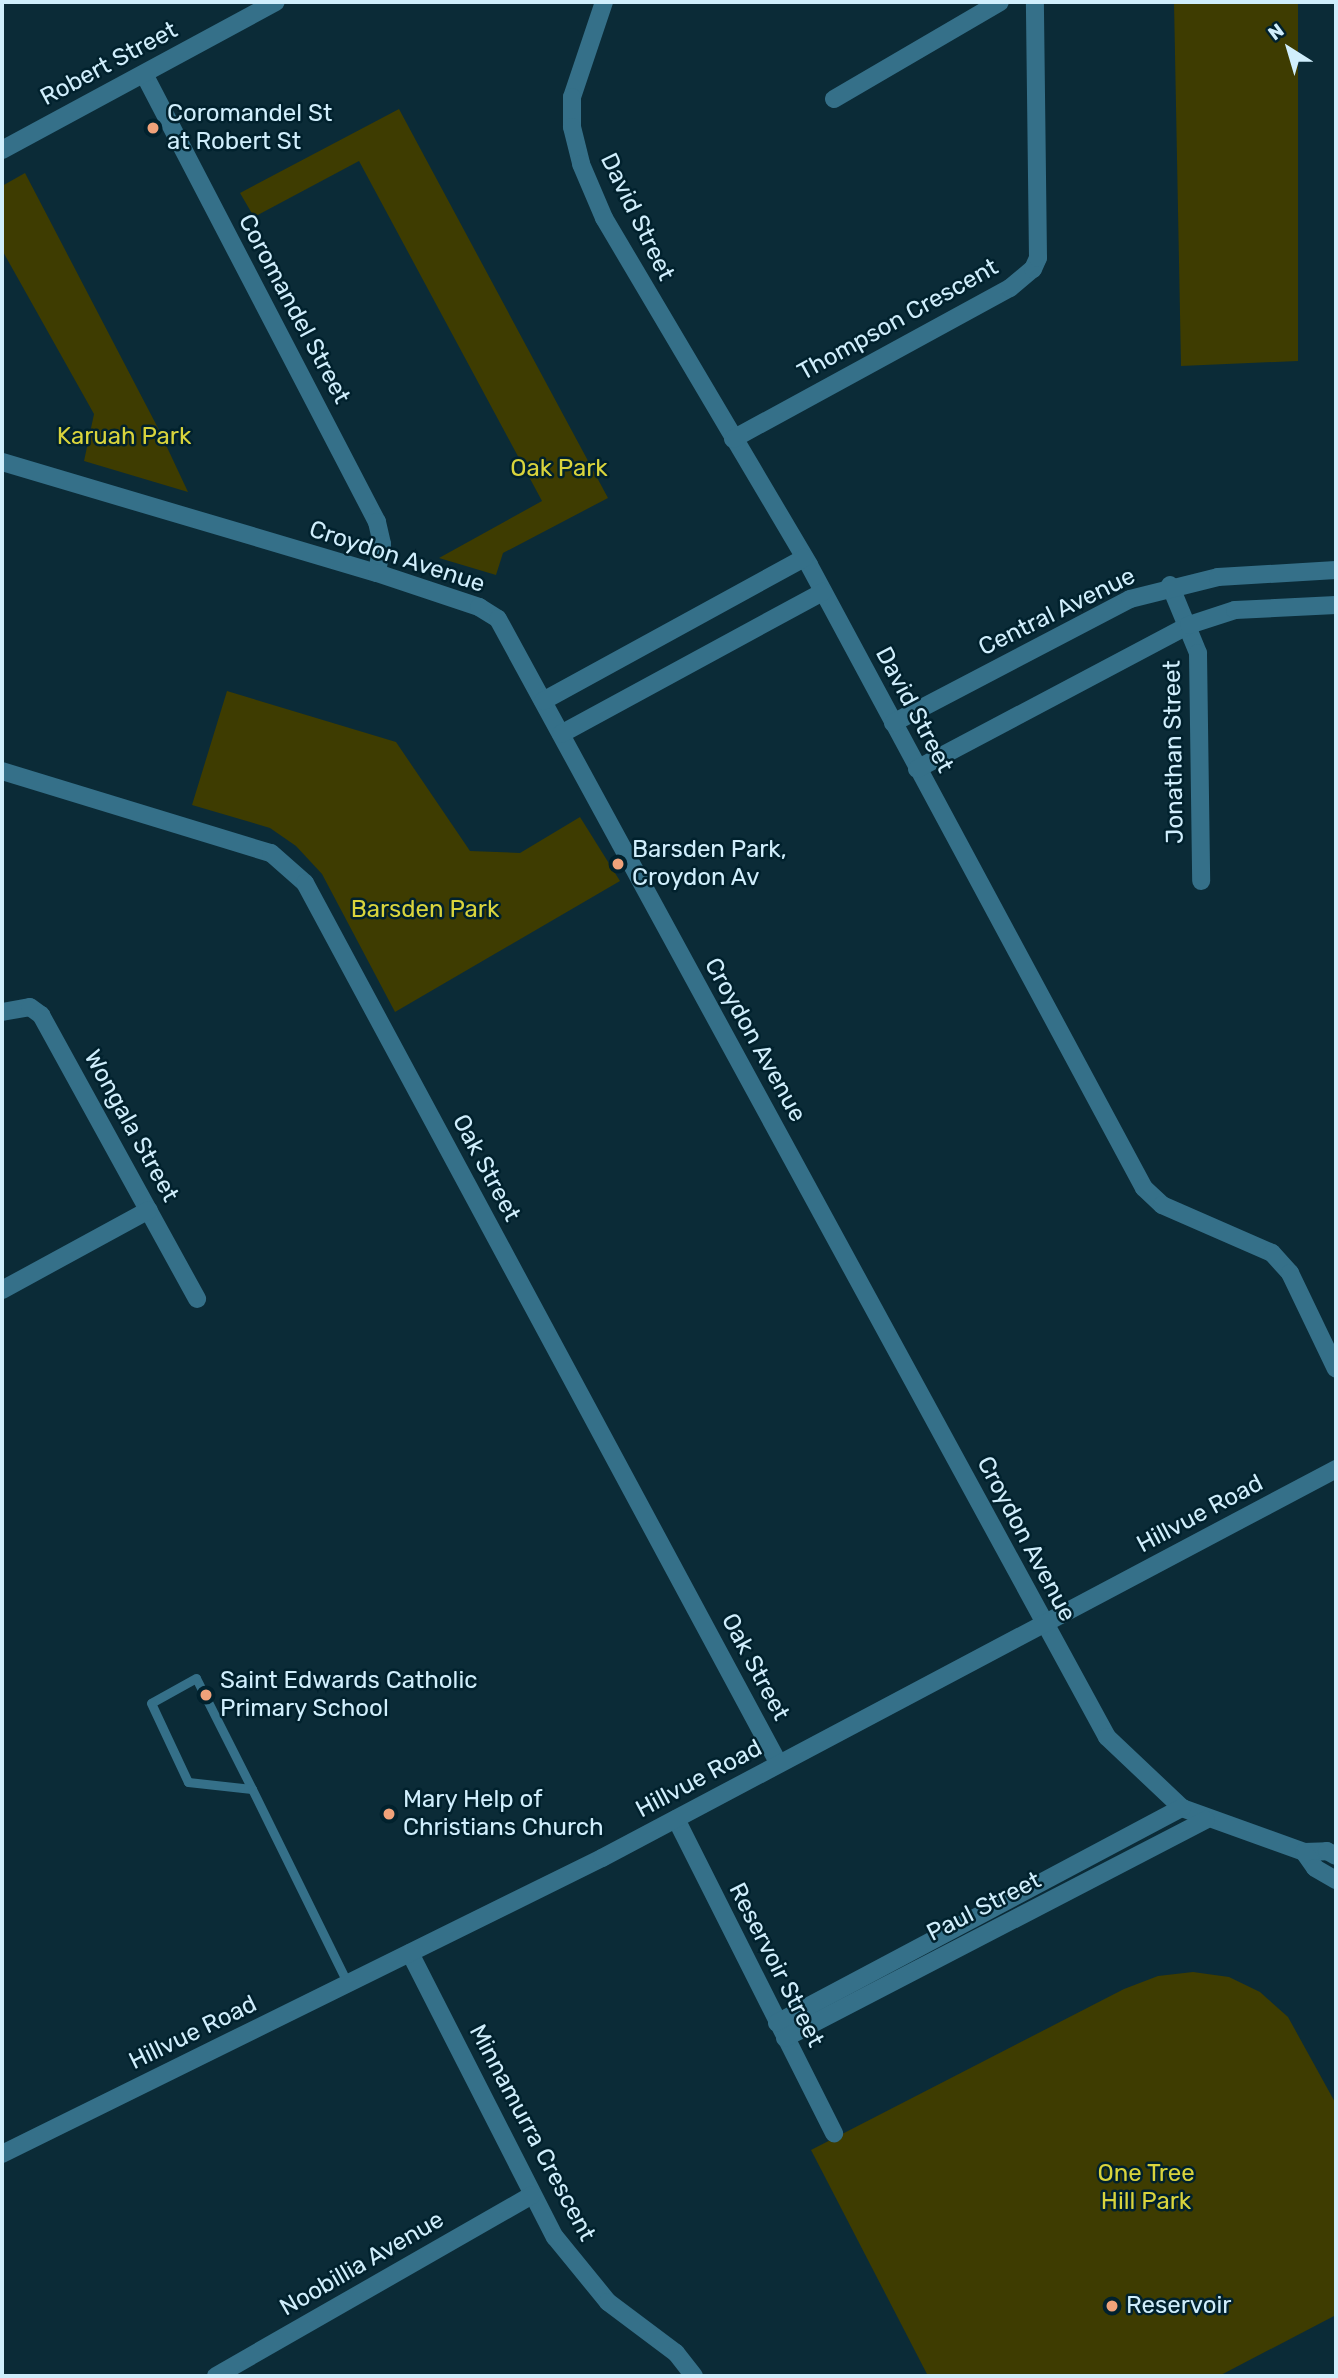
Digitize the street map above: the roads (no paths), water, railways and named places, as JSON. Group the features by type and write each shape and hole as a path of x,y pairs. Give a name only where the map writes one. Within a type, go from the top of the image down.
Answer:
{"street":[{"name":"Robert Street","path":"2,150 275,2"},
{"name":"David Street","path":"604,2 572,97 572,127 581,164 604,218 823,592 1144,1188 1162,1205 1272,1253 1290,1273 1336,1369"},
{"path":"834,99 1000,2"},
{"name":"Thompson Crescent","path":"733,439 1010,288 1033,270 1038,258 1035,2"},
{"name":"Coromandel Street","path":"144,74 377,522 382,544 377,573"},
{"name":"Croydon Avenue","path":"2,462 377,573 480,607 498,619 1107,1737 1181,1808 1206,1820 1304,1852 1327,1851 1336,1856"},
{"path":"544,701 804,558"},
{"name":"Central Avenue","path":"893,723 1130,599 1170,585 1282,570 1336,570"},
{"name":"Jonathan Street","path":"1170,585 1189,625 1198,653 1201,881"},
{"path":"561,734 823,592"},
{"path":"917,769 1189,625 1236,610 1336,605"},
{"name":"Oak Street","path":"2,771 271,853 305,883 779,1764"},
{"name":"Wongala Street","path":"2,1012 30,1007 41,1015 197,1299"},
{"path":"2,1290 149,1210"},
{"name":"Hillvue Road","path":"2,2154 676,1819 1336,1469"},
{"name":"Paul Street","path":"781,2030 1181,1808"},
{"name":"Reservoir Street","path":"676,1819 834,2133"},
{"name":"Paul Street","path":"781,2030 1206,1820"},
{"name":"Croydon Avenue","path":"1304,1852 1315,1868 1336,1880"},
{"name":"Minnamurra Crescent","path":"410,1953 532,2194 578,2268 608,2302 676,2353 694,2376"},
{"name":"Noobillia Avenue","path":"216,2376 532,2194"}],"lane":[{"path":"252,1788 188,1782 150,1703 196,1678 252,1788 348,1984"}],"place":[{"name":"Coromandel St at Robert St","path":"153,128"},
{"name":"Barsden Park, Croydon Av","path":"618,864"},
{"name":"Saint Edwards Catholic Primary School","path":"206,1695"},
{"name":"Mary Help of Christians Church","path":"389,1814"},
{"name":"Reservoir","path":"1112,2306"}],"park label":[{"name":"Karuah Park","path":"124,437"},
{"name":"Oak Park","path":"559,469"},
{"name":"Barsden Park","path":"425,910"},
{"name":"One Tree Hill Park","path":"1146,2188"}]}
